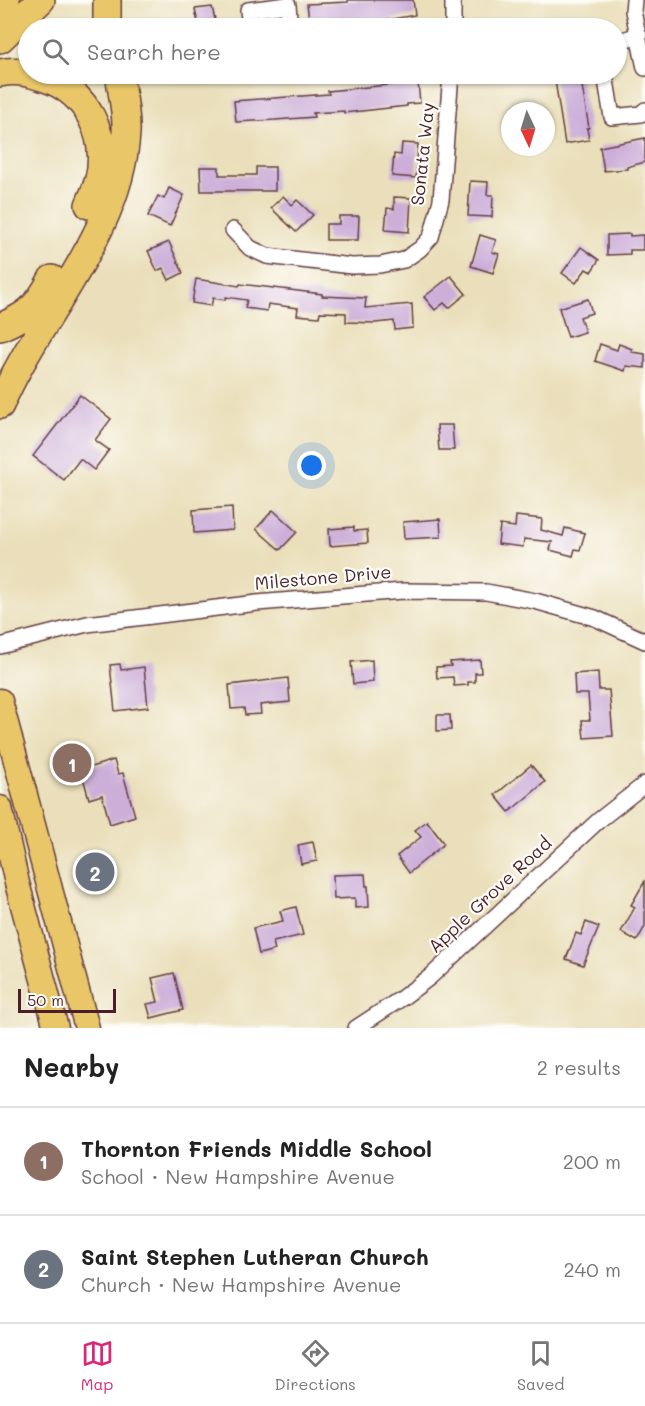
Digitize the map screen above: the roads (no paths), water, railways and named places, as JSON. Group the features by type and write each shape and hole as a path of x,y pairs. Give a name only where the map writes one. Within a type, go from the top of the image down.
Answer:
{"highway":[{"path":"0,6 6,0"},
{"path":"22,18 41,0"},
{"path":"107,0 107,18"},
{"path":"0,39 18,22"},
{"path":"0,73 12,70 18,71"},
{"path":"0,327 20,319 40,302 90,204 99,179 100,141 95,125 85,105 58,84"},
{"path":"0,405 10,381 60,298 110,206 121,168 126,132 120,84"},
{"path":"0,376 30,348"}],"main road":[{"path":"0,701 4,729 87,1028"},
{"path":"0,808 17,883 56,1028"}],"street":[{"path":"453,0 453,18"},
{"path":"634,0 633,10 645,68"},
{"path":"249,18 248,10 288,5 289,18"},
{"path":"627,39 639,35"},
{"name":"Sonata Way","path":"233,230 250,248 267,256 352,266 380,265 404,260 420,249 431,237 441,200 450,84"},
{"path":"607,84 612,117 641,114 645,110"},
{"name":"Milestone Drive","path":"0,646 87,624 257,603 403,591 486,592 535,601 595,618 645,641"},
{"name":"Apple Grove Road","path":"356,1028 430,977 598,821 645,784"}],"place":[{"name":"Thornton Friends Middle School","path":"72,763"},
{"name":"Saint Stephen Lutheran Church","path":"95,872"}]}
